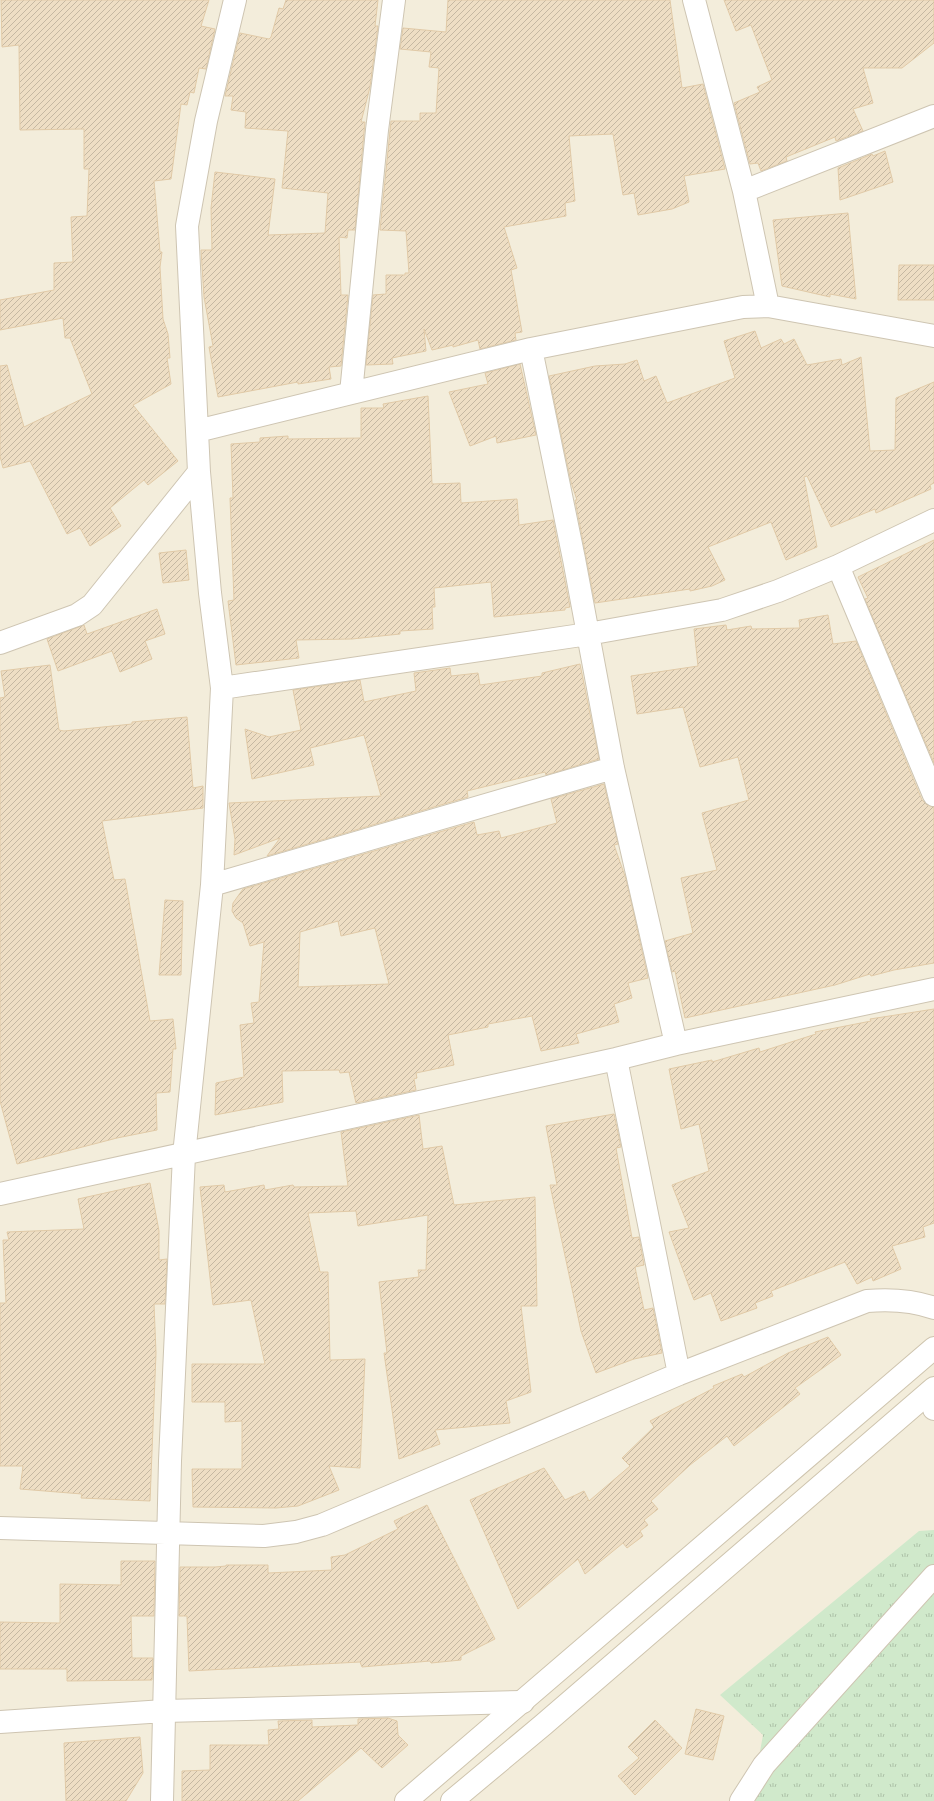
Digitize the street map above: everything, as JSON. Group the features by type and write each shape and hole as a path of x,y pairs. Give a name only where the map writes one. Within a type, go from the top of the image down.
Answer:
{"street":[{"path":"162,1801 171,1453 184,1155 212,885 222,688 210,593 199,472 187,226 206,121 235,0"},
{"path":"351,393 377,130 394,0"},
{"path":"694,0 744,191 768,306"},
{"path":"744,191 934,116"},
{"path":"197,431 531,349 743,307 768,306 933,339"},
{"path":"531,349 588,634 613,768 676,1044"},
{"path":"0,643 78,615 92,605 199,472"},
{"path":"222,688 588,634 722,610 778,591 838,566 934,520"},
{"path":"838,566 934,795"},
{"path":"212,885 613,768"},
{"path":"0,1194 184,1155 616,1059 676,1044 934,989"},
{"path":"616,1059 680,1374"},
{"path":"0,1528 264,1536 296,1532 322,1525 680,1374 867,1301 886,1299 908,1301 934,1308"},
{"path":"406,1801 934,1348"},
{"path":"452,1801 933,1397"},
{"path":"741,1801 764,1765 934,1576"},
{"path":"0,1722 164,1711 523,1702"}],"shaded area":[{"path":"0,0 934,0 934,1801 0,1801"}],"green space":[{"path":"934,1530 934,1801 751,1801 763,1735 720,1695 919,1531"}],"building":[{"path":"1,0 209,0 201,26 215,29 206,69 199,68 194,93 190,92 187,105 181,104 171,179 154,181 160,252 162,252 160,267 163,319 168,334 170,358 167,358 171,384 133,405 178,461 148,485 144,480 110,508 121,526 90,546 80,528 67,534 30,461 3,468 0,456 0,366 7,365 24,427 92,394 70,338 65,338 63,318 0,330 0,300 54,290 54,263 73,262 71,217 87,216 89,169 84,169 84,129 20,130 19,45 2,47"},
{"path":"286,0 378,0 375,26 378,26 370,87 361,122 365,122 355,230 348,230 347,238 339,237 341,295 348,295 341,366 329,367 331,379 298,384 298,382 218,397 209,347 213,346 204,297 201,250 212,250 211,208 215,172 275,179 268,235 325,233 328,193 282,188 288,131 245,128 246,112 231,110 233,96 225,96 240,33 269,39 271,37 279,8 283,9"},
{"path":"448,0 670,0 682,88 703,84 725,169 684,176 689,202 672,209 638,215 634,193 623,195 613,134 569,136 575,201 565,203 566,216 504,227 517,268 511,270 522,332 515,333 516,340 480,349 478,340 453,347 453,345 432,350 424,329 426,351 392,358 393,364 366,365 373,295 386,294 386,275 405,275 405,273 409,273 406,231 380,230 391,121 420,121 420,113 436,113 439,68 429,67 431,52 400,49 403,28 446,32"},
{"path":"724,0 934,0 934,43 902,68 863,68 873,103 853,109 863,131 836,141 835,137 786,157 787,161 761,171 758,163 750,164 734,103 760,92 757,87 772,80 751,25 736,31"},
{"path":"885,151 893,182 840,200 838,168 872,154 873,156"},
{"path":"848,213 856,299 830,294 830,297 782,286 773,220"},
{"path":"899,265 934,265 934,300 898,300"},
{"path":"755,331 761,348 781,339 784,344 794,339 807,365 841,359 842,365 861,357 870,451 895,450 896,398 934,382 934,483 930,485 931,489 876,513 875,509 831,527 807,476 804,477 817,547 786,560 771,522 708,547 725,580 712,586 690,591 690,589 595,603 575,500 577,500 571,482 549,376 595,366 625,364 637,360 644,381 656,376 667,403 735,378 724,341"},
{"path":"520,364 536,435 497,443 496,436 470,446 449,392 488,384 485,373"},
{"path":"428,396 432,484 460,483 461,503 517,499 519,525 553,520 570,607 565,608 565,610 494,617 491,582 434,588 435,607 432,607 433,629 400,631 400,634 352,639 296,640 299,658 236,665 228,601 234,600 230,498 233,498 231,444 260,442 260,438 288,436 288,439 361,438 361,408 384,408 383,404"},
{"path":"934,540 934,763 865,599 868,598 858,577"},
{"path":"186,550 189,580 163,583 159,553"},
{"path":"157,609 165,634 145,641 152,659 120,672 112,651 58,671 47,639 84,625 87,634"},
{"path":"828,615 833,644 856,641 922,800 927,805 934,807 934,963 894,970 871,976 870,974 835,985 685,1018 675,971 672,972 665,941 693,933 681,878 717,870 702,813 749,800 738,757 700,767 683,707 637,714 631,676 698,666 694,629 726,625 727,630 751,626 752,629 800,628 799,620"},
{"path":"580,664 599,759 546,775 545,772 467,791 468,797 267,856 280,838 234,855 235,839 229,803 381,796 364,735 310,748 314,765 252,779 245,729 269,737 301,730 293,690 360,680 364,702 416,691 414,673 450,668 451,676 478,673 480,685 542,676 542,673"},
{"path":"50,665 59,730 64,731 132,724 132,722 187,717 193,788 203,786 203,808 102,821 114,880 125,879 150,1021 173,1019 176,1049 173,1049 170,1092 156,1093 157,1130 117,1138 17,1164 0,1101 0,698 5,697 1,671"},
{"path":"604,784 618,844 614,845 626,879 648,978 628,983 632,998 614,1004 619,1022 576,1034 579,1043 541,1051 532,1016 488,1024 488,1027 448,1035 454,1065 416,1073 417,1078 414,1079 416,1090 356,1103 349,1072 340,1073 339,1070 282,1071 283,1102 215,1115 216,1083 244,1077 240,1025 254,1023 251,1003 259,1002 264,942 250,946 243,923 236,918 232,911 233,903 243,889 474,822 477,835 499,831 501,838 557,823 551,799","holes":["338,921 341,936 375,928 389,984 298,987 300,932"]},
{"path":"165,900 183,901 181,975 159,975"},
{"path":"934,1009 934,1223 923,1227 925,1237 892,1246 901,1269 873,1281 872,1277 857,1284 845,1262 771,1291 773,1296 755,1303 757,1308 721,1321 711,1293 694,1300 669,1232 689,1228 672,1185 709,1171 699,1124 681,1129 669,1069 712,1060 712,1062 759,1048 760,1052 816,1034 815,1032 871,1021 870,1019"},
{"path":"614,1114 621,1147 616,1148 632,1238 639,1237 644,1265 635,1267 644,1310 653,1308 662,1353 634,1359 596,1373 581,1331 550,1185 557,1185 546,1126"},
{"path":"419,1115 423,1149 442,1146 454,1205 535,1197 537,1306 521,1306 531,1392 506,1401 510,1423 435,1430 440,1444 399,1459 384,1353 387,1353 379,1282 419,1277 418,1270 426,1270 428,1215 358,1226 356,1211 308,1213 320,1272 328,1272 330,1360 365,1359 360,1468 329,1466 339,1490 298,1506 276,1508 193,1507 192,1469 242,1469 242,1421 225,1422 225,1402 192,1402 192,1364 265,1364 251,1300 213,1305 200,1187 224,1185 225,1192 264,1185 265,1190 293,1185 294,1187 348,1186 341,1132"},
{"path":"150,1183 159,1231 159,1260 167,1259 165,1304 154,1304 156,1353 150,1501 81,1498 82,1494 20,1489 23,1466 0,1466 0,1303 6,1303 3,1240 9,1240 7,1232 84,1229 78,1199"},
{"path":"828,1337 841,1355 795,1388 800,1394 734,1446 727,1436 690,1465 651,1501 658,1509 644,1520 648,1525 640,1531 643,1536 627,1548 623,1543 585,1574 578,1559 518,1609 470,1500 544,1468 565,1500 584,1491 589,1501 630,1466 622,1458 654,1427 650,1421 714,1388 713,1386 742,1374 744,1377 788,1353"},
{"path":"427,1505 495,1639 461,1656 461,1660 362,1667 360,1662 189,1671 187,1616 179,1616 180,1567 268,1565 268,1573 332,1570 331,1557 345,1555 398,1529 394,1521"},
{"path":"121,1561 155,1561 154,1616 131,1616 132,1658 153,1658 152,1680 67,1681 67,1669 0,1669 0,1622 60,1623 60,1584 121,1585"},
{"path":"696,1709 724,1716 713,1760 685,1754"},
{"path":"388,1718 397,1721 398,1735 408,1745 382,1768 361,1748 298,1801 182,1801 182,1771 210,1770 210,1745 269,1745 268,1730 279,1729 278,1721 312,1720 312,1727 358,1725 358,1719"},
{"path":"655,1720 682,1748 635,1795 618,1776 639,1758 628,1747"},
{"path":"140,1737 143,1773 126,1801 66,1801 64,1743"}]}
